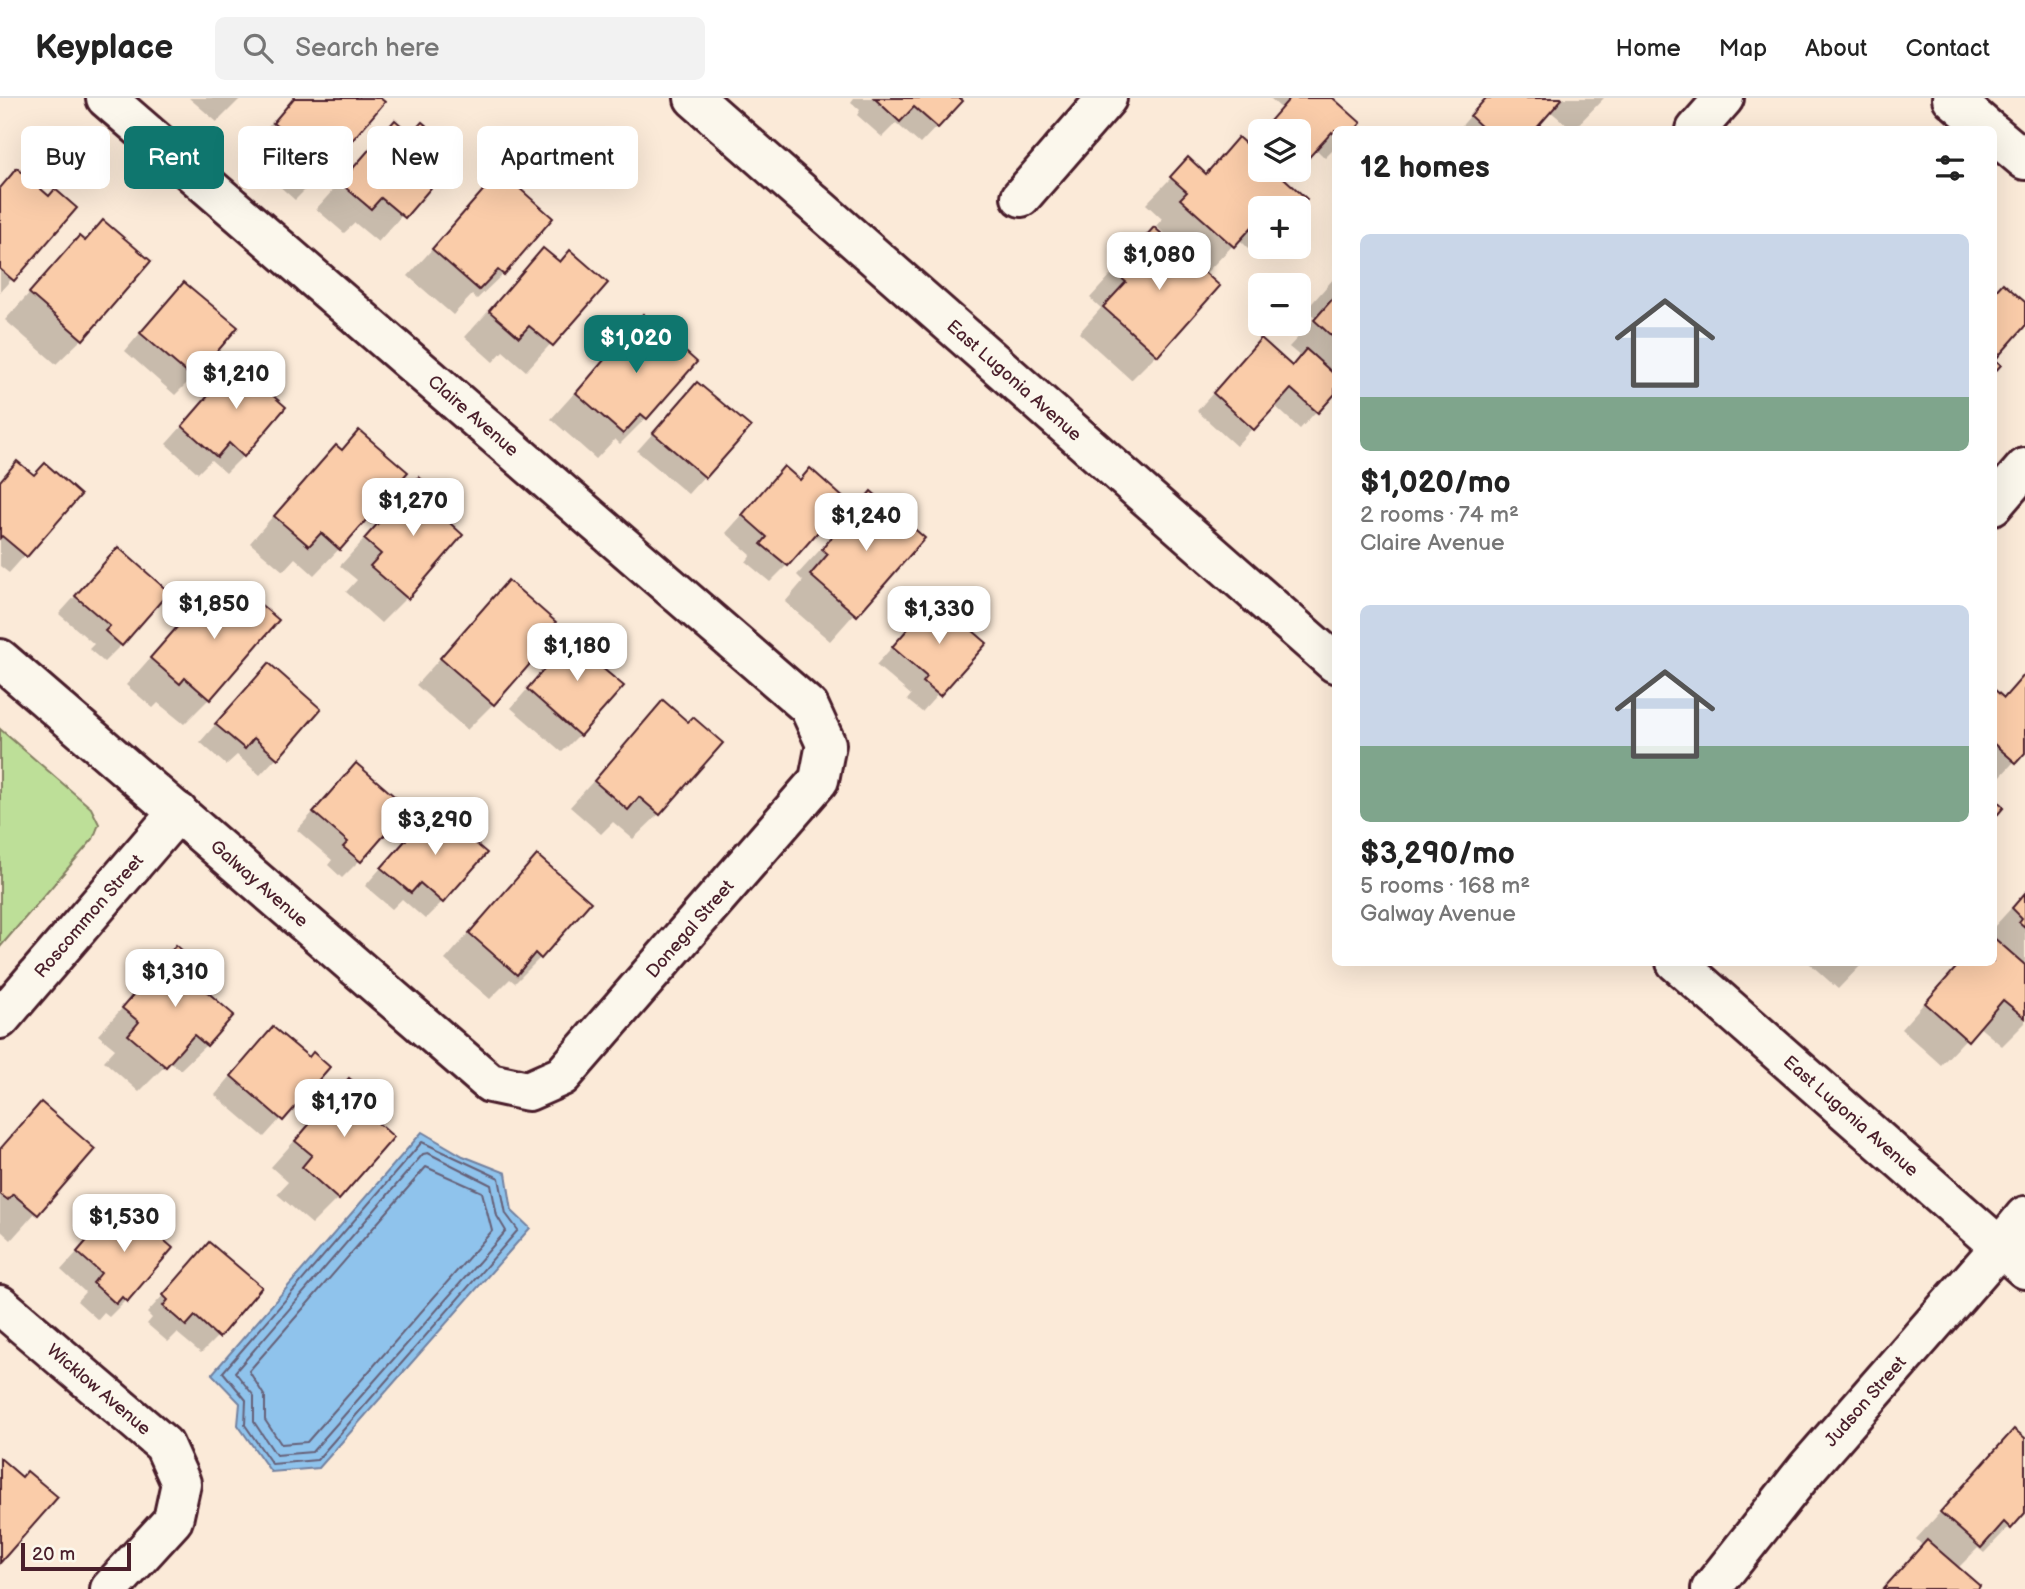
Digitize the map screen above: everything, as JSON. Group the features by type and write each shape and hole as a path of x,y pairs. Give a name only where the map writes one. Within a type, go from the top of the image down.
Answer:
{"street":[{"name":"Claire Avenue","path":"106,98 809,707 826,744"},
{"name":"East Lugonia Avenue","path":"694,98 1332,660"},
{"path":"1021,197 1107,98"},
{"path":"1700,126 1724,98"},
{"path":"1952,98 1984,126"},
{"path":"1997,136 2025,160"},
{"path":"1997,500 2025,468"},
{"name":"Galway Avenue","path":"0,659 490,1083 528,1091"},
{"name":"Donegal Street","path":"528,1091 562,1076 819,780 826,744"},
{"name":"Roscommon Street","path":"0,1019 178,812"},
{"name":"East Lugonia Avenue","path":"1681,966 2012,1258"},
{"name":"Judson Street","path":"1711,1589 1807,1468 2012,1258 2025,1216"},
{"name":"Wicklow Avenue","path":"0,1306 164,1445 181,1483 173,1520 110,1589"}],"green space":[{"path":"0,729 91,808 99,824 93,839 0,947"}],"water":[{"path":"422,1132 463,1156 506,1173 512,1211 530,1228 319,1468 271,1472 238,1425 240,1403 212,1374"}],"building":[{"path":"294,98 380,98 385,102 353,140 353,126 277,126 273,123"},
{"path":"874,98 960,98 963,101 938,128 914,107 900,122"},
{"path":"1290,98 1333,98 1361,123 1358,126 1332,126 1332,132 1311,155 1311,119 1272,119"},
{"path":"1486,98 1562,99 1538,126 1481,126 1470,116"},
{"path":"395,120 402,126 390,126"},
{"path":"1238,137 1248,146 1248,182 1288,182 1304,196 1248,196 1248,231 1234,247 1180,199 1187,192 1170,177 1188,157 1206,174"},
{"path":"367,152 367,189 430,189 405,218 381,198 371,209 347,189 353,189 353,168"},
{"path":"17,168 21,172 21,189 41,189 49,196 55,189 77,208 14,281 0,269 0,188"},
{"path":"484,189 520,189 553,218 504,275 498,270 479,290 432,249"},
{"path":"103,220 151,261 83,340 29,293 79,236 85,241"},
{"path":"1154,227 1220,286 1158,356 1103,307 1126,282 1114,272"},
{"path":"543,248 560,262 570,250 608,283 553,346 529,326 519,337 489,311"},
{"path":"184,282 238,327 194,379 140,333"},
{"path":"2003,283 2025,302 2025,326 1997,358 1997,290"},
{"path":"1332,299 1332,336 1314,320"},
{"path":"643,314 697,362 647,419 641,414 623,434 576,393"},
{"path":"1261,338 1292,366 1306,349 1332,372 1332,397 1318,413 1291,389 1254,430 1213,393"},
{"path":"250,357 272,376 262,386 286,407 244,457 229,443 217,457 182,426 240,359 245,363"},
{"path":"697,382 751,427 706,478 653,433"},
{"path":"359,430 408,472 340,550 321,533 309,546 274,516 336,445 342,450"},
{"path":"17,461 34,475 45,463 81,495 27,557 2,536 0,538 0,481"},
{"path":"784,466 800,480 810,468 846,500 788,566 761,544 767,537 742,515"},
{"path":"419,477 449,503 440,514 463,535 408,599 370,566 381,554 364,539"},
{"path":"871,491 925,538 857,616 810,575 828,554 822,549"},
{"path":"118,547 169,592 122,646 105,631 110,626 75,596"},
{"path":"508,580 556,622 538,642 544,648 494,705 440,658"},
{"path":"213,586 234,604 245,591 279,620 210,700 185,678 180,684 150,658"},
{"path":"935,598 987,643 940,696 923,682 927,677 892,647"},
{"path":"579,629 609,655 600,666 624,686 580,736 527,689"},
{"path":"269,663 321,709 278,759 254,738 245,749 215,724"},
{"path":"2025,674 2025,753 2016,763 1997,746 1997,692 2004,698"},
{"path":"663,700 688,722 693,717 723,743 660,815 639,797 628,810 594,781"},
{"path":"356,763 408,808 361,862 343,847 348,842 313,812"},
{"path":"1997,801 2004,807 1997,815"},
{"path":"434,808 487,853 443,903 420,883 411,893 381,868"},
{"path":"537,855 591,902 541,959 535,953 517,975 469,933"},
{"path":"2025,893 2025,927 2019,922 2022,918 2012,908"},
{"path":"1997,940 2025,965 2025,1018 2003,1000 1968,1041 1925,1003 1957,966 1997,966"},
{"path":"176,945 207,972 197,983 234,1015 207,1046 194,1035 166,1067 128,1035 139,1022 122,1008"},
{"path":"273,1027 309,1057 313,1052 330,1067 283,1121 231,1076"},
{"path":"349,1078 380,1104 370,1116 394,1137 339,1200 302,1167 312,1155 295,1141"},
{"path":"41,1102 95,1149 38,1215 13,1194 8,1200 0,1194 0,1149"},
{"path":"120,1202 173,1248 127,1302 122,1297 116,1304 93,1283 101,1273 77,1252"},
{"path":"209,1242 262,1287 219,1338 195,1316 186,1326 163,1306 168,1300 163,1295"},
{"path":"2014,1429 2025,1438 2025,1513 2011,1529 2004,1522 1981,1548 1940,1512"},
{"path":"0,1458 22,1477 27,1471 58,1497 0,1563"},
{"path":"1927,1540 1980,1586 1978,1589 1883,1589"}]}
